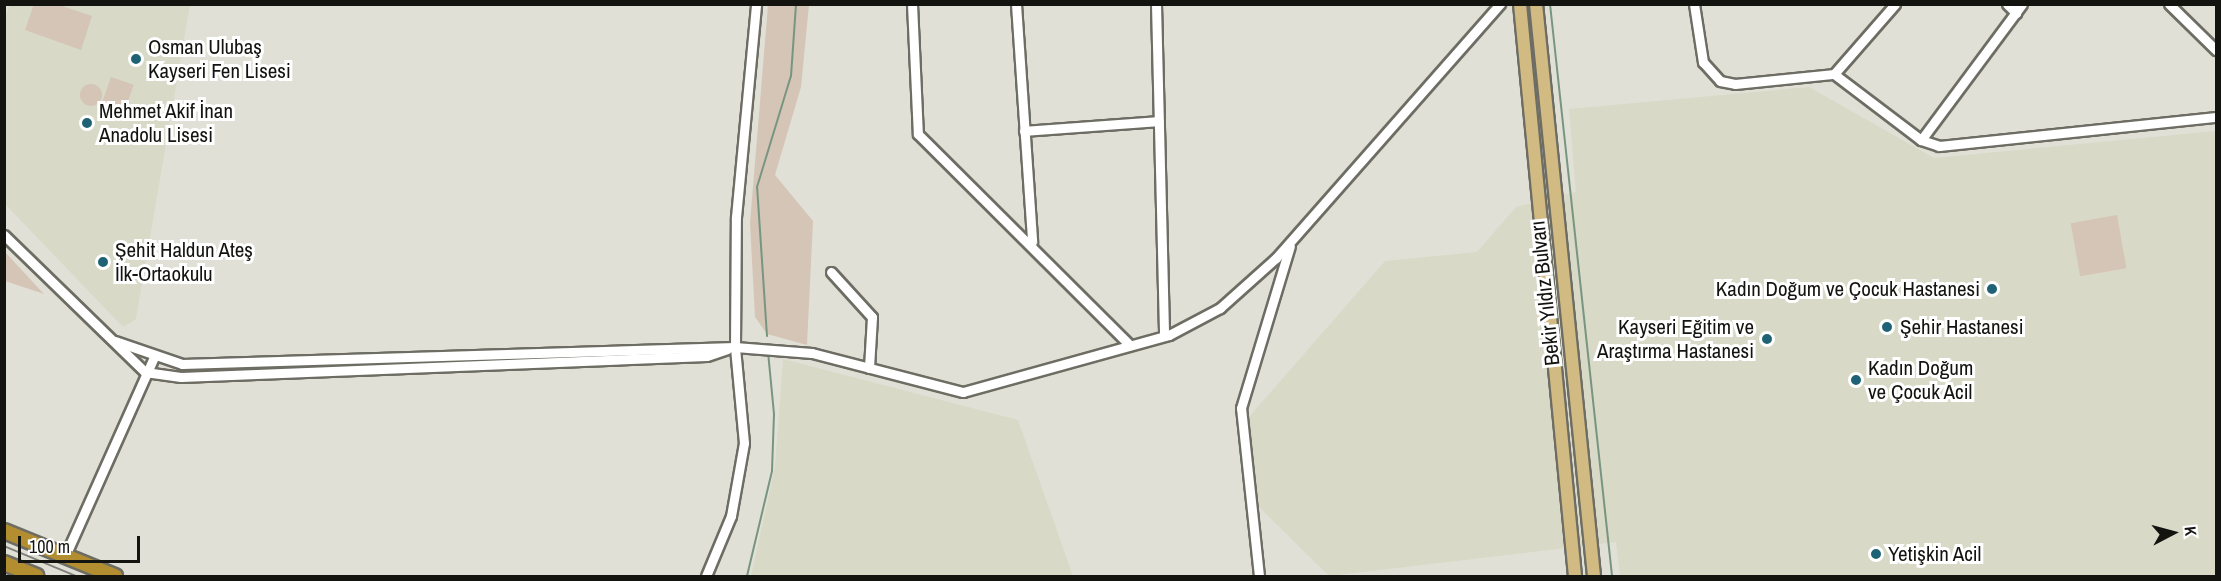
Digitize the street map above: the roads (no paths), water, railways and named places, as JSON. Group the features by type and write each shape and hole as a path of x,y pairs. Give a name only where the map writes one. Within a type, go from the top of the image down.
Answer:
{"highway":[{"path":"4,531 116,576"},
{"path":"4,563 37,576"}],"main road":[{"name":"Bekir Yıldız Bulvarı","path":"1520,4 1575,576"},
{"name":"Bekir Yıldız Bulvarı","path":"1536,4 1594,576"}],"street":[{"path":"706,576 731,516 742,462 744,405 735,347 736,217 756,4"},
{"path":"912,4 918,134 1032,241 1130,345"},
{"path":"1016,4 1032,241"},
{"path":"1156,4 1164,336"},
{"path":"115,340 154,357 182,364 735,347 812,353 963,392 1164,336 1232,299 1291,241 1500,4"},
{"path":"1694,4 1703,62 1720,81 1735,84 1834,74 1922,140 1947,148 2217,117"},
{"path":"1834,74 1895,4"},
{"path":"1922,140 2019,9 2007,4"},
{"path":"2169,4 2217,50"},
{"path":"1024,131 1159,122"},
{"path":"4,235 115,340 145,372 181,378 707,356 735,347"},
{"path":"1259,576 1241,408 1291,241"},
{"path":"831,272 872,317 869,368"},
{"path":"65,556 145,372 154,357"}],"waterway":[{"path":"767,336 757,187 791,76 796,4"},
{"path":"1550,4 1612,576"},
{"path":"747,576 772,471 774,414 768,352"}],"tram line":[{"path":"4,546 76,576"}],"place":[{"name":"Osman Ulubaş Kayseri Fen Lisesi","path":"136,59"},
{"name":"Mehmet Akif İnan Anadolu Lisesi","path":"87,123"},
{"name":"Şehit Haldun Ateş İlk-Ortaokulu","path":"103,262"},
{"name":"Kadın Doğum ve Çocuk Hastanesi","path":"1992,289"},
{"name":"Şehir Hastanesi","path":"1887,327"},
{"name":"Kayseri Eğitim ve Araştırma Hastanesi","path":"1767,339"},
{"name":"Kadın Doğum ve Çocuk Acil","path":"1856,380"},
{"name":"Yetişkin Acil","path":"1876,554"}]}
